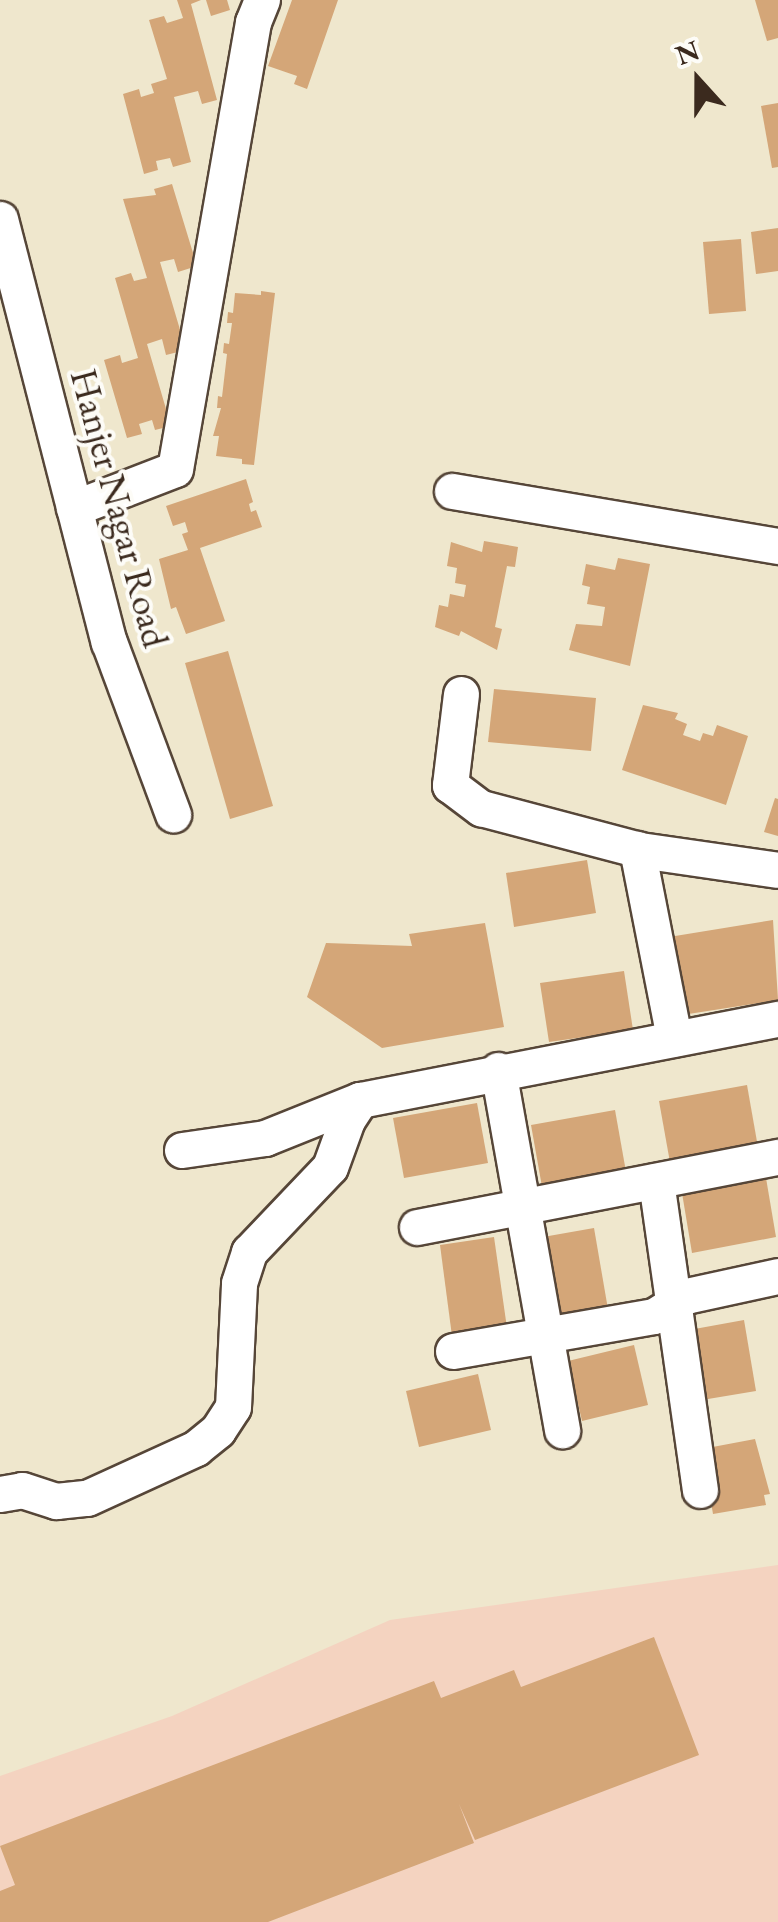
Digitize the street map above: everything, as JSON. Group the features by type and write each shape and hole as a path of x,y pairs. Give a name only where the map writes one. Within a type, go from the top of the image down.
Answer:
{"street":[{"path":"74,508 175,469 254,22 262,0"},
{"name":"Hanjer Nagar Road","path":"0,219 109,642 173,814"},
{"path":"452,491 778,546"},
{"path":"461,694 450,786 481,808 637,849 778,870"},
{"path":"637,849 674,1038"},
{"path":"182,1150 265,1138 360,1100 498,1070 778,1019"},
{"path":"498,1070 562,1430"},
{"path":"0,1494 22,1490 56,1501 86,1498 196,1448 218,1430 233,1407 239,1283 249,1252 330,1168 347,1120 360,1100"},
{"path":"417,1227 778,1157"},
{"path":"656,1181 700,1490"},
{"path":"453,1352 654,1316 686,1296 778,1276"}],"shaded area":[{"path":"778,1565 778,1922 0,1922 0,1776 172,1716 390,1620"}],"building":[{"path":"177,0 201,0 191,4 217,100 202,104 198,91 174,97 191,162 173,167 170,158 156,161 158,170 144,174 123,94 139,89 141,97 154,93 151,84 167,79 149,20 164,16 167,23 183,18"},
{"path":"206,0 227,0 230,10 211,16"},
{"path":"292,0 338,0 307,89 294,84 297,76 268,66"},
{"path":"755,0 778,0 778,38 767,41"},
{"path":"778,103 778,167 772,168 761,106"},
{"path":"172,184 197,266 178,272 174,259 160,262 186,350 166,355 162,339 147,344 171,426 155,430 152,420 139,424 142,434 127,438 104,360 120,355 122,363 138,358 115,278 131,273 134,281 147,278 123,199 156,195 154,189"},
{"path":"778,228 778,271 756,274 751,232"},
{"path":"741,239 746,311 709,314 703,242"},
{"path":"261,291 275,293 254,465 242,464 242,459 216,456 219,436 213,436 221,408 217,408 227,354 223,353 224,343 229,344 232,323 227,323 228,312 233,313 235,293 261,295"},
{"path":"246,479 253,502 249,504 251,512 256,510 262,527 200,548 225,621 186,634 176,607 171,609 159,559 188,550 182,534 188,532 185,522 173,526 166,506"},
{"path":"484,541 518,547 515,567 507,566 495,627 502,629 497,650 461,631 459,636 435,627 439,605 448,607 450,594 464,597 466,585 455,583 457,568 447,566 451,542 482,552"},
{"path":"618,558 650,564 630,666 569,650 576,624 602,626 605,607 587,604 590,587 582,585 586,564 615,570"},
{"path":"228,651 273,806 230,819 185,663"},
{"path":"494,689 596,698 591,751 488,742"},
{"path":"643,705 678,713 675,719 687,724 683,735 700,741 703,733 713,736 717,725 748,736 726,805 622,770"},
{"path":"775,798 778,799 778,836 764,832"},
{"path":"587,860 596,913 514,927 506,873"},
{"path":"773,920 778,1000 682,1015 669,937"},
{"path":"485,923 504,1027 382,1048 307,997 326,943 412,946 409,934"},
{"path":"624,971 633,1030 549,1042 540,983"},
{"path":"747,1085 759,1153 671,1168 659,1101"},
{"path":"477,1103 488,1163 404,1178 393,1118"},
{"path":"615,1110 628,1183 544,1198 531,1125"},
{"path":"766,1178 776,1237 692,1253 682,1193"},
{"path":"594,1228 609,1315 559,1324 543,1237"},
{"path":"494,1237 507,1328 452,1336 440,1245"},
{"path":"744,1320 756,1391 702,1400 689,1330"},
{"path":"634,1345 648,1405 582,1421 568,1361"},
{"path":"478,1374 491,1430 419,1447 406,1391"},
{"path":"755,1439 770,1494 764,1495 766,1505 713,1514 702,1449"},
{"path":"654,1637 699,1755 475,1840 459,1804 474,1843 268,1922 0,1922 0,1891 15,1885 0,1846 434,1681 441,1698 514,1670 521,1687"}]}
